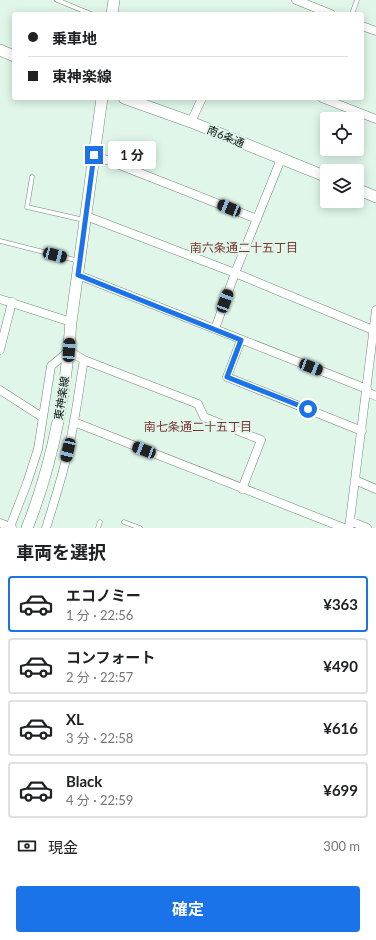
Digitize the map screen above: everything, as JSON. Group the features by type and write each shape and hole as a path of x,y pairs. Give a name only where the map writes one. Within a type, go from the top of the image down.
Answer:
{"street":[{"path":"112,12 114,0"},
{"path":"296,0 326,12"},
{"path":"364,27 376,31"},
{"path":"0,50 12,55"},
{"name":"東神楽線","path":"27,528 38,502 54,444 69,350 71,322 102,100"},
{"name":"南6条通","path":"130,100 191,122 320,174"},
{"path":"191,122 201,100"},
{"path":"327,100 376,119"},
{"path":"94,155 257,218"},
{"path":"215,329 235,273 281,159"},
{"path":"364,192 376,197"},
{"path":"86,218 235,273 373,330"},
{"path":"78,275 367,390 376,396"},
{"path":"0,299 71,322"},
{"path":"0,350 12,302"},
{"path":"367,528 350,525 376,310"},
{"path":"241,340 227,377 362,431"},
{"path":"0,523 11,528 38,449 51,366 69,350 84,360 198,404 204,417 261,440 242,489"},
{"path":"46,528 56,496 74,422 84,360"},
{"path":"0,390 42,417"},
{"path":"74,422 344,528"},
{"path":"355,480 376,489"}],"lane":[{"path":"57,0 86,12"},
{"path":"353,12 357,0"},
{"path":"32,177 27,207 86,218"},
{"path":"0,241 80,261"},
{"path":"98,528 100,522"},
{"path":"124,522 140,528"}],"district":[{"name":"南六条通二十五丁目","path":"244,247"},
{"name":"南七条通二十五丁目","path":"198,426"}],"route":[{"path":"94,155 78,275 87,280 241,340 227,377 308,409"}]}
